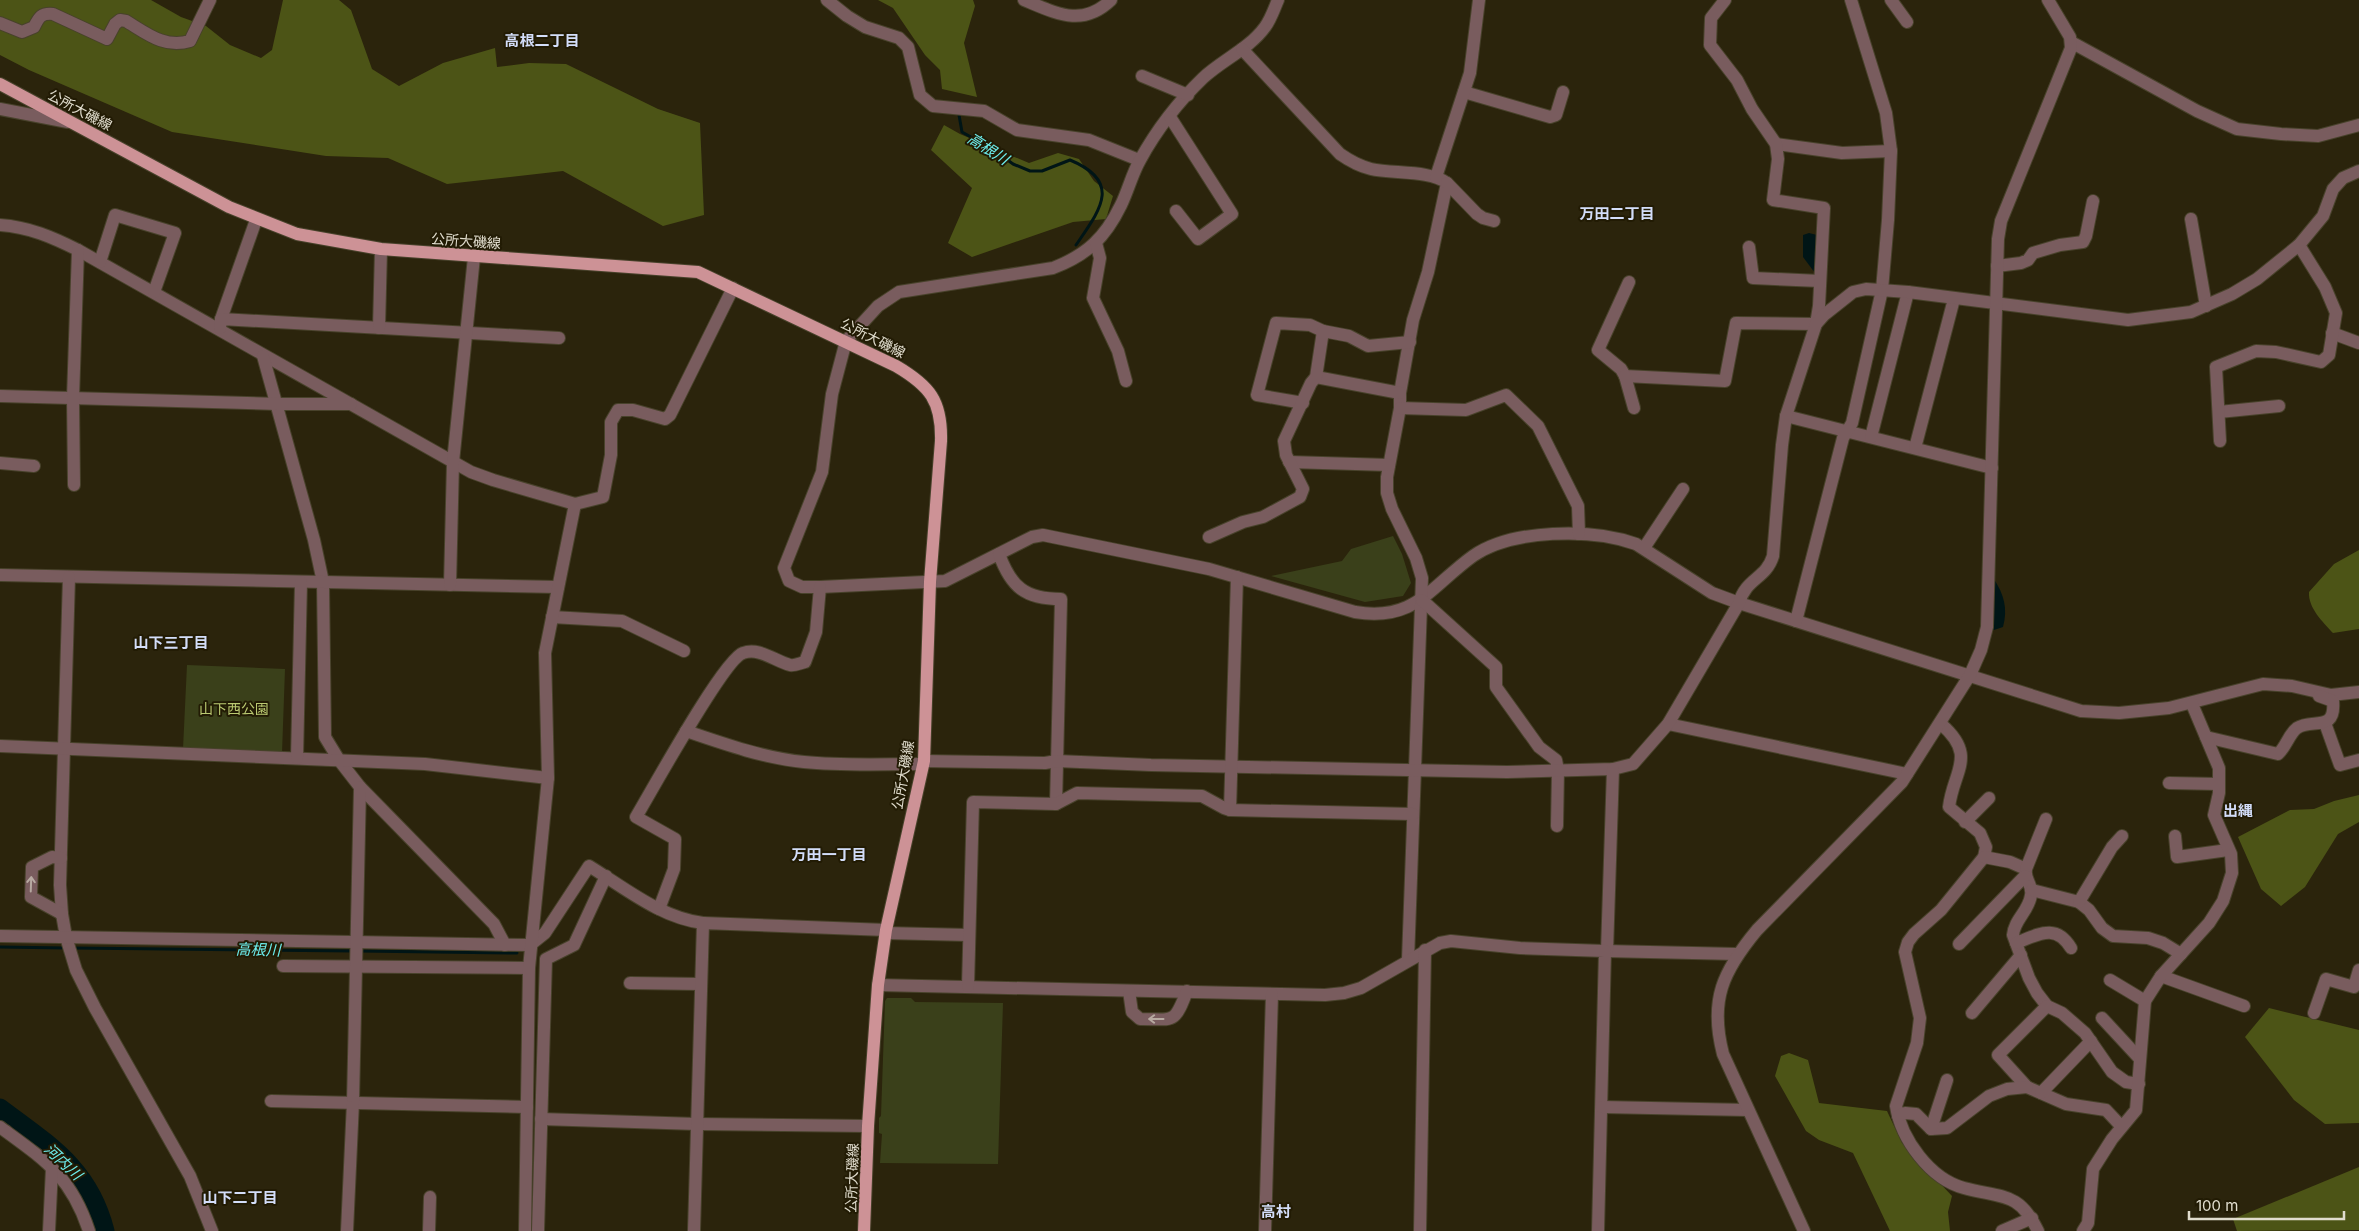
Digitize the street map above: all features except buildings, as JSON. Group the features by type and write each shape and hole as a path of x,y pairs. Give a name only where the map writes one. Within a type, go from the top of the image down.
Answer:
{"main road":[{"name":"公所大磯線","path":"0,84 229,207 256,220 297,234 381,250 474,258 698,272 846,341 911,375 933,397 941,418 941,441 930,582 923,762 886,931 878,985 868,1126 864,1231"}],"street":[{"path":"0,23 22,32 34,27 39,17 45,14 53,14 107,39 115,24 120,20 126,21 159,40 178,44 190,40 210,0"},
{"path":"827,0 847,16 865,26 899,38 908,47 920,94 932,106 984,111 1017,130 1089,140 1139,160"},
{"path":"1024,0 1068,16 1083,17 1097,11 1111,0"},
{"path":"1278,0 1265,27 1242,50 1204,78 1170,117 1139,160 1121,206 1104,234 1096,243 1074,260 1053,268 899,292 878,306 846,341 832,394 822,472 784,568 789,581 802,586 820,587 930,582 955,576 1032,537 1043,535 1148,556 1238,577 1355,612 1374,615 1398,611 1422,600 1474,556 1488,548 1541,534 1579,534 1622,540 1644,548 1712,593 1739,603 2081,711 2127,712 2192,704 2263,684 2292,686 2332,695 2359,692"},
{"path":"1408,960 1422,578 1416,558 1392,509 1387,493 1389,465 1400,408 1400,393 1413,320 1428,272 1441,180 1470,73 1479,0"},
{"path":"686,731 742,749 802,762 833,765 1057,761 1232,767 1507,772 1613,769 1633,764 1668,724 1739,603 1742,592 1749,582 1762,574 1774,556 1782,445 1786,416 1816,324 1824,208 1773,200 1778,159 1776,144 1752,109 1737,80 1710,44 1708,35 1711,18 1725,0"},
{"path":"1796,621 1844,438 1849,431 1882,290 1891,151 1886,113 1851,0"},
{"path":"1890,0 1907,22"},
{"path":"1804,1231 1723,1054 1717,1030 1717,1009 1722,983 1737,954 1757,930 1908,774 1941,724 1970,675 1982,650 1987,627 1997,266 2001,220 2070,52 2071,42 2066,29 2048,0"},
{"path":"2071,42 2197,111 2237,128 2281,134 2318,136 2359,125"},
{"path":"1242,50 1340,154 1350,161 1370,169 1441,180 1483,218 1494,221"},
{"path":"1142,76 1188,95"},
{"path":"1464,92 1550,117 1556,115 1563,92"},
{"path":"0,109 73,123"},
{"path":"1170,117 1232,214 1198,239 1176,211"},
{"path":"1776,144 1842,153 1891,151"},
{"path":"1625,376 1725,381 1736,323 1816,324 1824,315 1853,292 1866,289 1908,292 1996,305 2128,320 2190,312 2232,294 2258,279 2300,245 2322,216 2334,189 2343,178 2359,171"},
{"path":"1997,266 2021,263 2028,260 2033,253 2060,245 2083,242 2093,201"},
{"path":"100,262 115,215 176,233 154,292"},
{"path":"220,324 256,220"},
{"path":"2191,220 2206,306"},
{"path":"0,225 18,226 40,232 78,250 154,292 220,324 263,356 353,404 453,462 493,480 575,504 603,497 611,454 611,422 618,410 633,410 665,419 670,414 734,288"},
{"path":"1096,243 1100,258 1093,298 1118,351 1126,381"},
{"path":"2220,441 2216,367 2256,352 2276,352 2321,362 2329,355 2336,313 2325,287 2300,245"},
{"path":"1749,247 1753,278 1820,281"},
{"path":"74,485 73,398 78,250"},
{"path":"379,328 381,250"},
{"path":"450,585 453,462 474,258"},
{"path":"1629,282 1598,350 1621,370 1625,376 1634,408"},
{"path":"1871,437 1908,292"},
{"path":"1914,448 1954,298"},
{"path":"1303,403 1257,395 1276,323 1310,325 1324,331 1349,336 1368,346 1410,342"},
{"path":"220,324 379,328 559,338"},
{"path":"1209,537 1213,533 1271,513 1300,498 1303,489 1289,462 1284,441 1303,403 1310,383 1316,377 1324,331"},
{"path":"2332,333 2359,342"},
{"path":"263,356 278,404 314,540 323,582 325,737 339,760 360,787 494,924 505,945"},
{"path":"1316,377 1400,393"},
{"path":"1400,408 1466,410 1506,395 1538,426 1578,506 1579,534"},
{"path":"0,396 278,404 353,404"},
{"path":"2218,412 2278,406"},
{"path":"1786,416 1992,468"},
{"path":"1289,462 1389,465"},
{"path":"0,463 34,466"},
{"path":"1644,548 1683,489"},
{"path":"525,1231 530,944 548,778 545,653 575,504"},
{"path":"999,554 1014,584 1025,592 1047,599 1061,599 1056,804"},
{"path":"0,575 558,587"},
{"path":"69,577 61,858 62,914 67,938 73,960 95,1008 191,1179 212,1231"},
{"path":"1230,810 1238,577"},
{"path":"297,758 301,582"},
{"path":"659,909 674,869 675,839 636,817 686,731 730,664 740,654 751,650 792,666 805,662 816,632 820,587"},
{"path":"1422,600 1496,667 1496,687 1539,748 1556,760 1558,770 1557,826"},
{"path":"552,617 622,621 684,651"},
{"path":"2206,737 2278,754 2285,748 2294,731 2300,726 2325,723 2330,719 2334,710 2333,701 2320,697 2317,691"},
{"path":"2083,1231 2088,1223 2093,1169 2121,1126 2131,1118 2136,1110 2145,1001 2161,976 2209,923 2222,901 2232,874 2231,854 2228,850 2227,840 2214,815 2220,784 2219,768 2192,704"},
{"path":"2325,723 2340,765 2359,760"},
{"path":"1668,724 1908,774"},
{"path":"1941,724 1949,731 1961,751 1960,774 1951,790 1949,807 1980,833 1986,846 1984,857 1941,910 1908,942 1905,952 1920,1018 1917,1042 1896,1106 1898,1116 1909,1141 1931,1168 1948,1181 1963,1188 1999,1194 2025,1208 2038,1231"},
{"path":"0,746 63,747 425,764 548,778"},
{"path":"1598,1231 1613,769"},
{"path":"2169,783 2220,784"},
{"path":"347,1231 353,1102 355,942 360,787"},
{"path":"968,986 973,802 1056,804 1062,803 1077,793 1202,796 1230,810 1414,814"},
{"path":"1965,822 1989,798"},
{"path":"1959,944 2025,872 2046,819"},
{"path":"2079,902 2112,847 2122,836"},
{"path":"2176,836 2177,857 2228,850"},
{"path":"61,858 52,857 32,866 30,887 31,897 62,914"},
{"path":"1984,857 2010,862 2025,872 2032,890 2029,908 2014,928 2019,949 2037,993 2047,1006 2062,1013 2091,1041 2112,1072 2126,1082 2139,1084"},
{"path":"0,936 530,944 545,933 590,866 659,909 686,921 969,935"},
{"path":"538,1231 546,959 574,945 606,876"},
{"path":"2032,890 2079,902 2089,910 2102,928 2113,936 2148,938 2163,943 2181,954"},
{"path":"694,1231 703,923"},
{"path":"1972,1012 2019,949 2039,934 2052,932 2065,938 2071,948"},
{"path":"878,985 1326,995 1344,993 1361,988 1425,950 1440,943 1451,941 1520,948 1737,954"},
{"path":"1420,1231 1425,950"},
{"path":"283,966 529,968"},
{"path":"2314,1013 2326,979 2354,987 2359,970"},
{"path":"2161,976 2244,1006"},
{"path":"2110,980 2145,1001"},
{"path":"630,982 701,984"},
{"path":"1129,991 1132,1012 1140,1019 1172,1019 1178,1015 1187,992"},
{"path":"1265,1231 1272,994"},
{"path":"2047,1006 1998,1055 2027,1087 2066,1104 2106,1110 2121,1126"},
{"path":"2102,1018 2140,1059"},
{"path":"2041,1092 2091,1041"},
{"path":"1931,1129 1947,1080"},
{"path":"1898,1116 1905,1113 1916,1114 1931,1129 1948,1128 1988,1096 2007,1090 2027,1087"},
{"path":"271,1101 527,1108"},
{"path":"1602,1107 1748,1110"},
{"path":"541,1119 697,1124 868,1126"},
{"path":"0,1127 52,1168 69,1186 81,1206 89,1231"},
{"path":"49,1231 52,1168"},
{"path":"429,1231 430,1198"},
{"path":"2002,1231 2032,1218"}],"green space":[{"path":"0,0 151,0 181,17 206,26 230,45 261,58 272,50 283,0 339,0 351,10 372,69 399,86 443,63 495,48 497,67 529,63 566,64 658,109 700,123 704,215 663,226 563,171 447,184 388,158 326,156 172,132 29,70 0,55"},
{"path":"878,0 973,0 975,6 964,43 977,97 942,89 940,70 925,55 893,8"},
{"path":"944,125 960,134 1029,163 1058,153 1079,159 1094,181 1113,196 1106,219 1073,222 972,257 948,243 972,188 931,150"},
{"path":"1393,536 1402,554 1411,583 1403,596 1365,602 1271,576 1342,561 1351,549"},
{"path":"2359,550 2359,629 2333,633 2311,604 2309,592 2334,564"},
{"name":"山下西公園","path":"187,665 285,669 282,753 183,749"},
{"path":"2359,795 2359,822 2338,834 2305,887 2281,906 2261,889 2238,837 2290,810 2314,809 2334,801"},
{"path":"887,998 911,998 915,1002 1003,1003 998,1164 880,1163 882,1134 879,1133 879,1118 881,1116 885,1001"},
{"path":"2269,1008 2359,1030 2359,1123 2325,1124 2294,1100 2245,1037"},
{"path":"1789,1053 1808,1060 1819,1103 1887,1111 1902,1143 1952,1196 1948,1212 1950,1231 1890,1231 1853,1153 1819,1140 1806,1131 1775,1076 1781,1056"},
{"path":"2359,1167 2359,1230 2237,1231 2233,1219"}],"shaded area":[{"path":"1809,233 1817,235 1815,273 1803,257 1803,235"},
{"path":"1994,579 2003,596 2005,614 2003,627 1991,631"}],"waterway":[{"name":"高根川","path":"959,115 962,132 994,150 1013,164 1030,171 1042,171 1070,160 1097,178 1102,187 1099,209 1076,245"},
{"name":"高根川","path":"0,947 66,948"},
{"name":"高根川","path":"73,948 354,951"},
{"name":"高根川","path":"360,951 517,953"},
{"name":"河内川","path":"0,1108 51,1147 78,1174 89,1190 105,1231"}],"district":[{"name":"高根二丁目","path":"542,41"},
{"name":"万田二丁目","path":"1617,214"},
{"name":"山下三丁目","path":"171,643"},
{"name":"出縄","path":"2238,811"},
{"name":"万田一丁目","path":"829,855"},
{"name":"山下二丁目","path":"240,1198"},
{"name":"高村","path":"1276,1212"}]}
